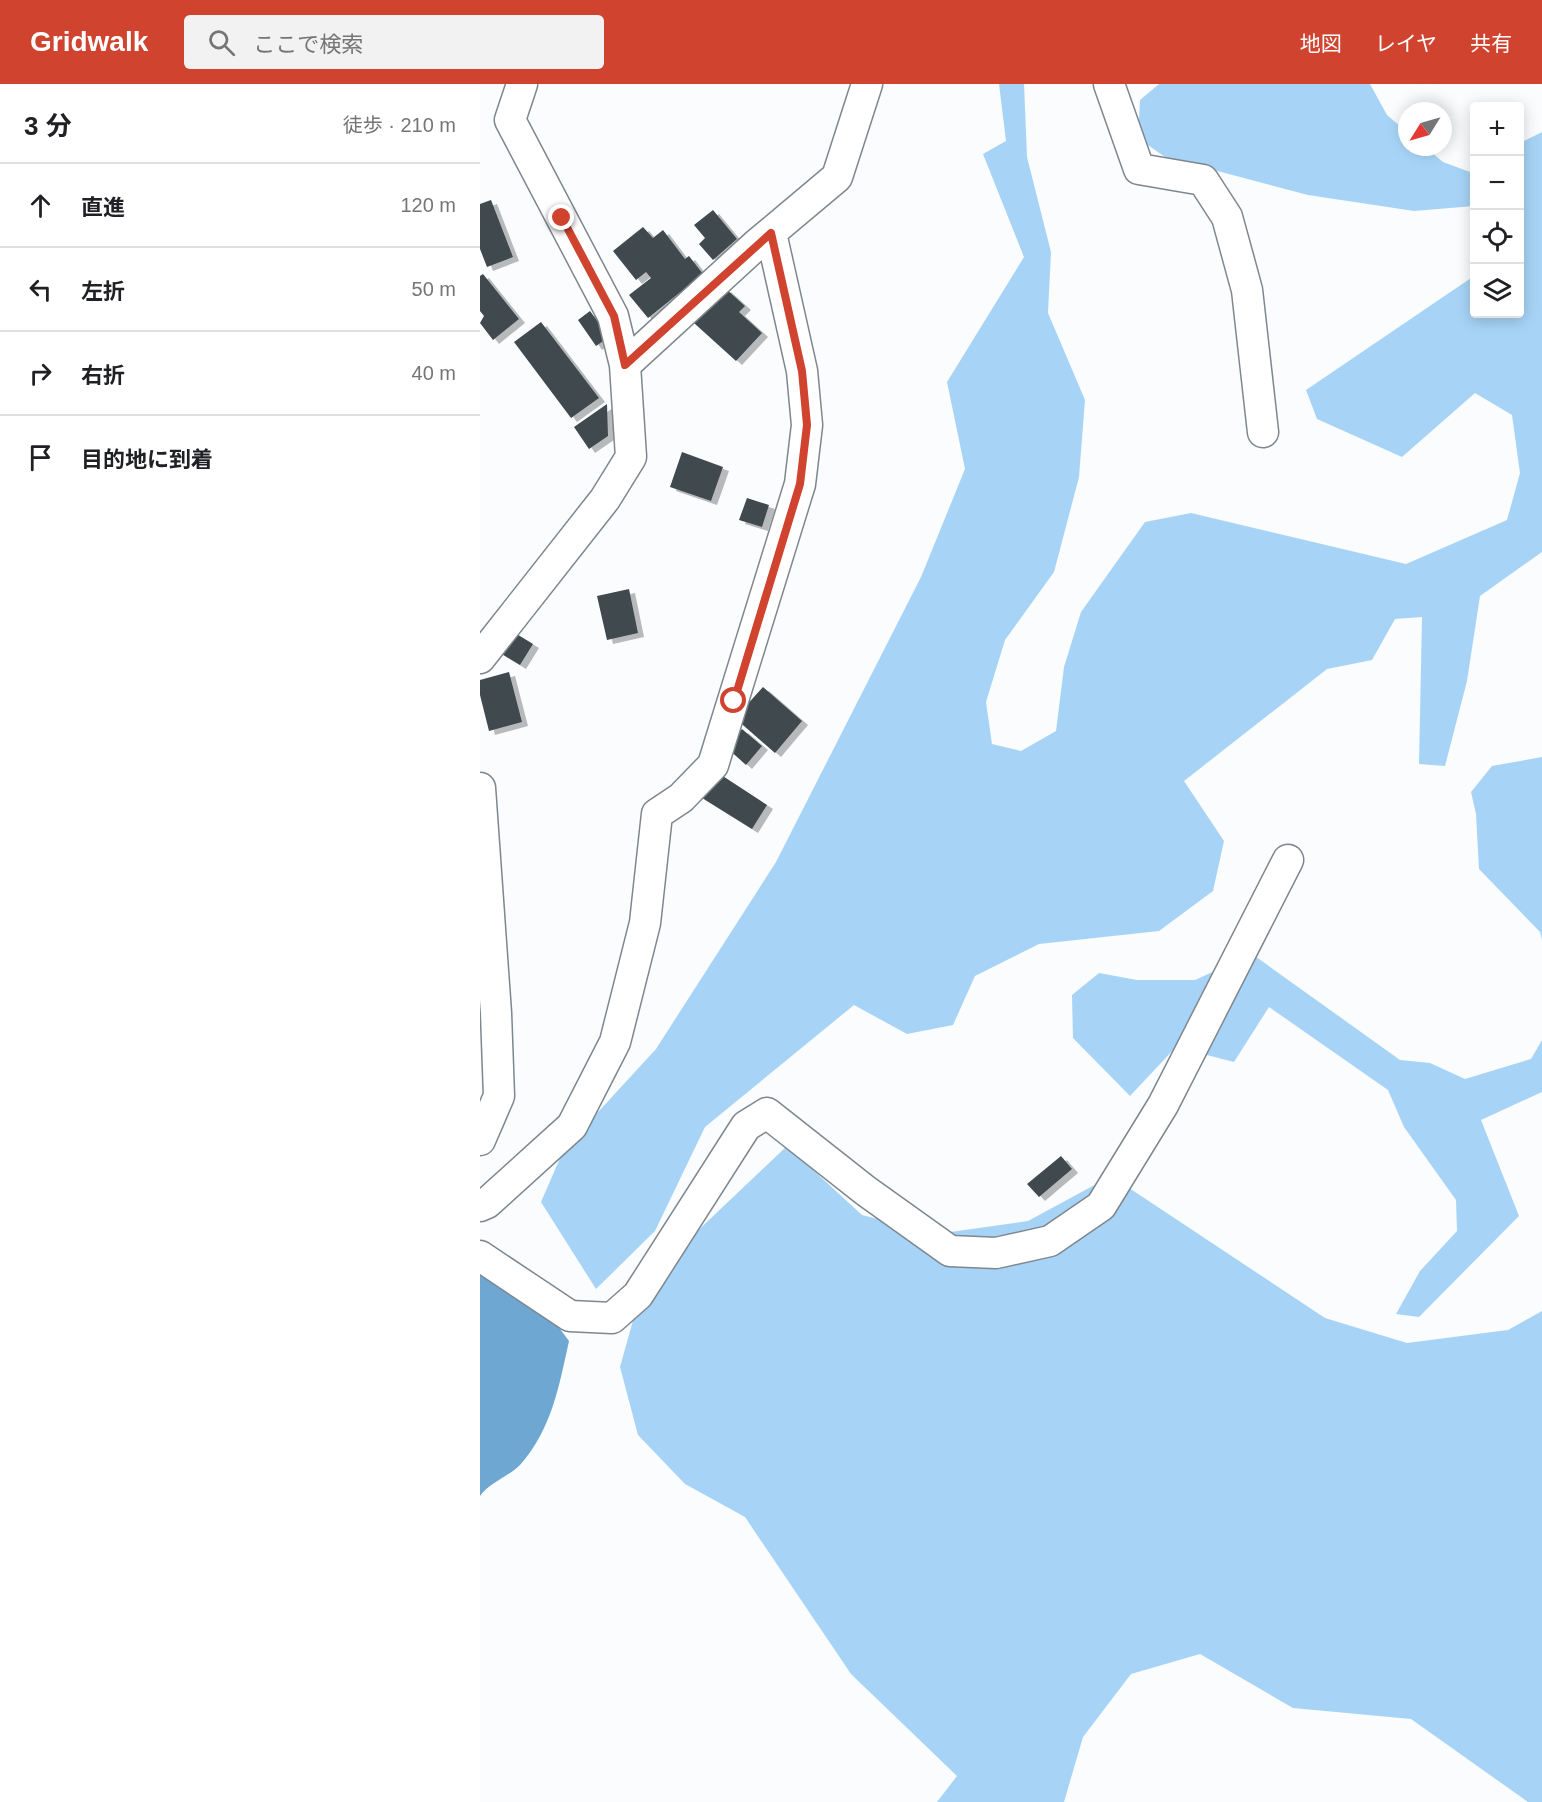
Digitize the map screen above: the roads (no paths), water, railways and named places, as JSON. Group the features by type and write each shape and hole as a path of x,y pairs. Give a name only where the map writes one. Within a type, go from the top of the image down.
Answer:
{"street":[{"path":"480,658 605,499 631,457 625,365 614,316 510,120 522,84"},
{"path":"625,365 771,233 837,177 867,84"},
{"path":"1109,84 1138,169 1203,180 1227,217 1246,290 1263,432"},
{"path":"480,1206 488,1203 572,1126 615,1042 645,923 657,814 681,798 713,765 800,484 807,425 802,371 771,233"},
{"path":"480,788 496,1013 499,1096 480,1140"},
{"path":"480,1256 570,1316 612,1318 638,1295 746,1126 767,1113 866,1191 950,1251 996,1253 1050,1241 1101,1206 1163,1105 1288,860"}]}
